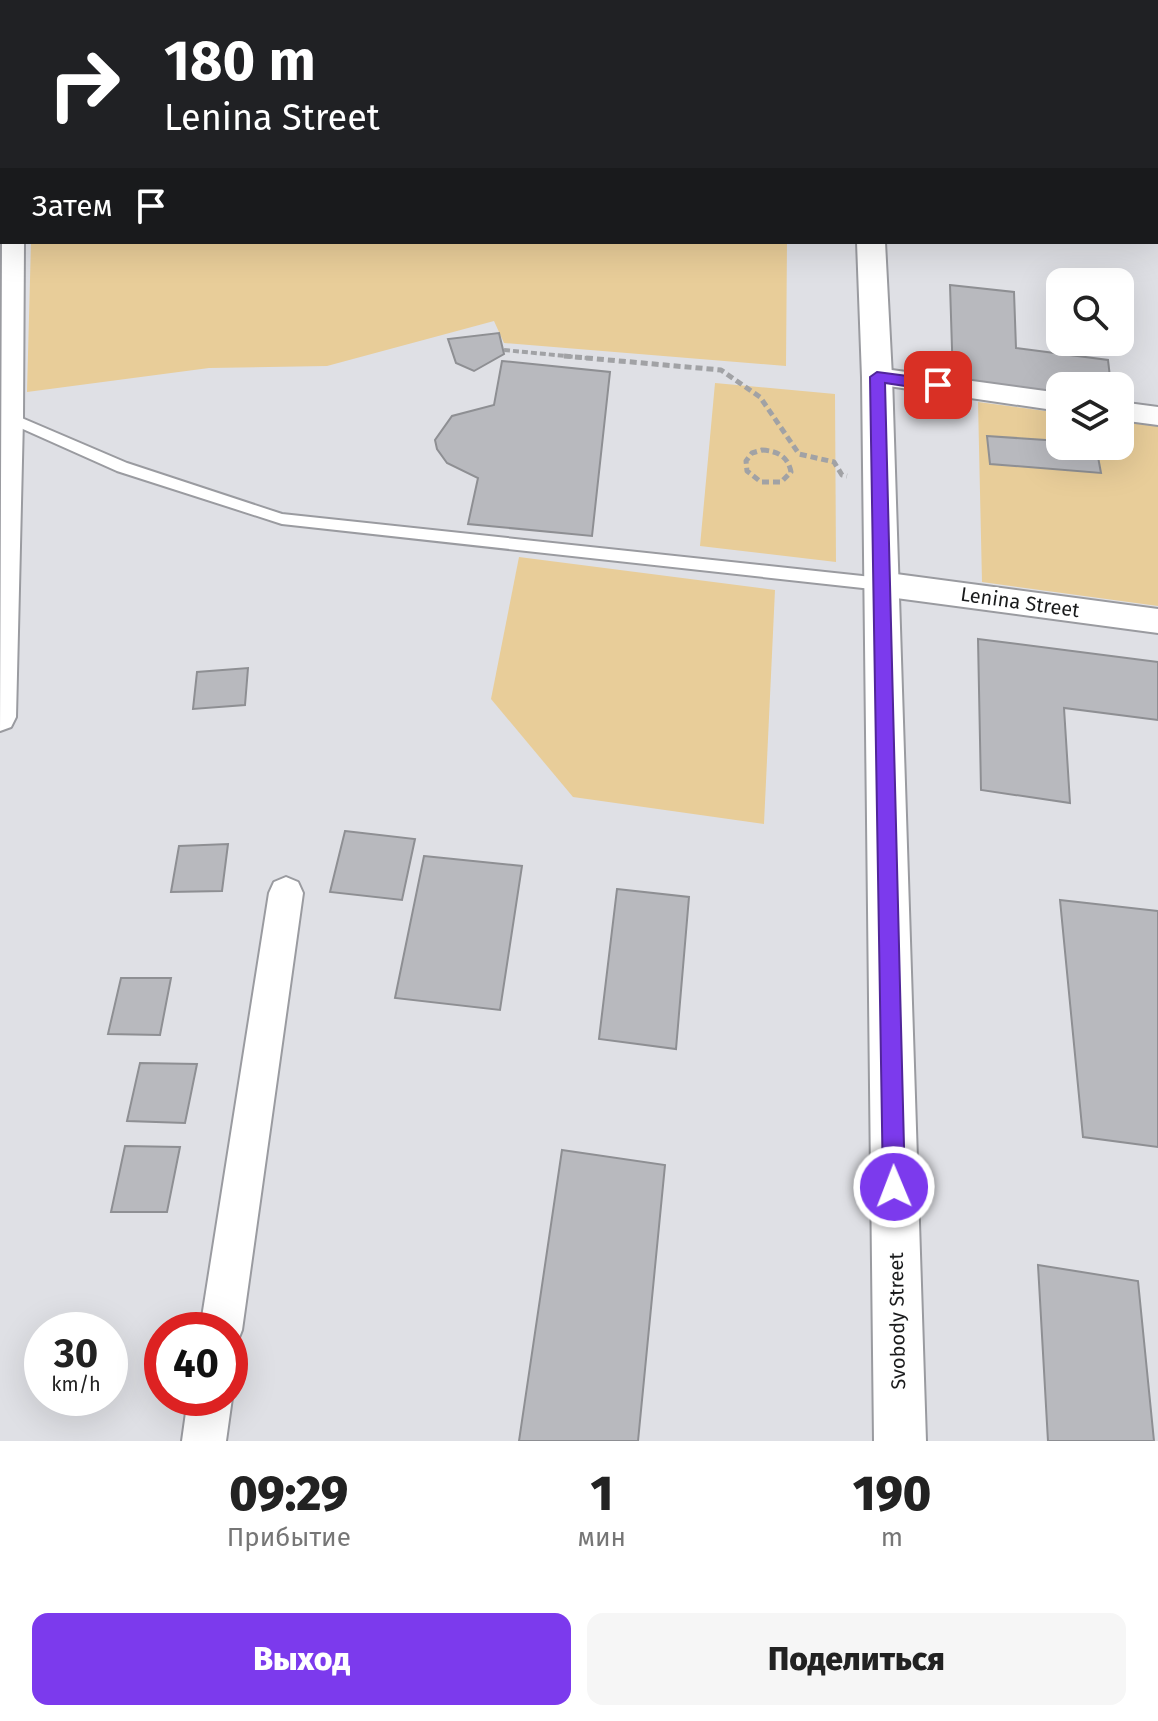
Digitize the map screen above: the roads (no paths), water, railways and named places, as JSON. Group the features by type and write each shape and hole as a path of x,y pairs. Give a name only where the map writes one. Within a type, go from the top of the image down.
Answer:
{"street":[{"path":"0,717 10,418 12,244"},
{"name":"Svobody Street","path":"871,244 877,377 900,1441"},
{"path":"877,377 1046,400"},
{"path":"1134,413 1158,416"},
{"name":"Lenina Street","path":"881,584 1158,621"},
{"path":"224,1312 286,893"},
{"path":"204,1441 207,1416"}],"lane":[{"path":"10,418 122,467 282,519 881,584"}]}
